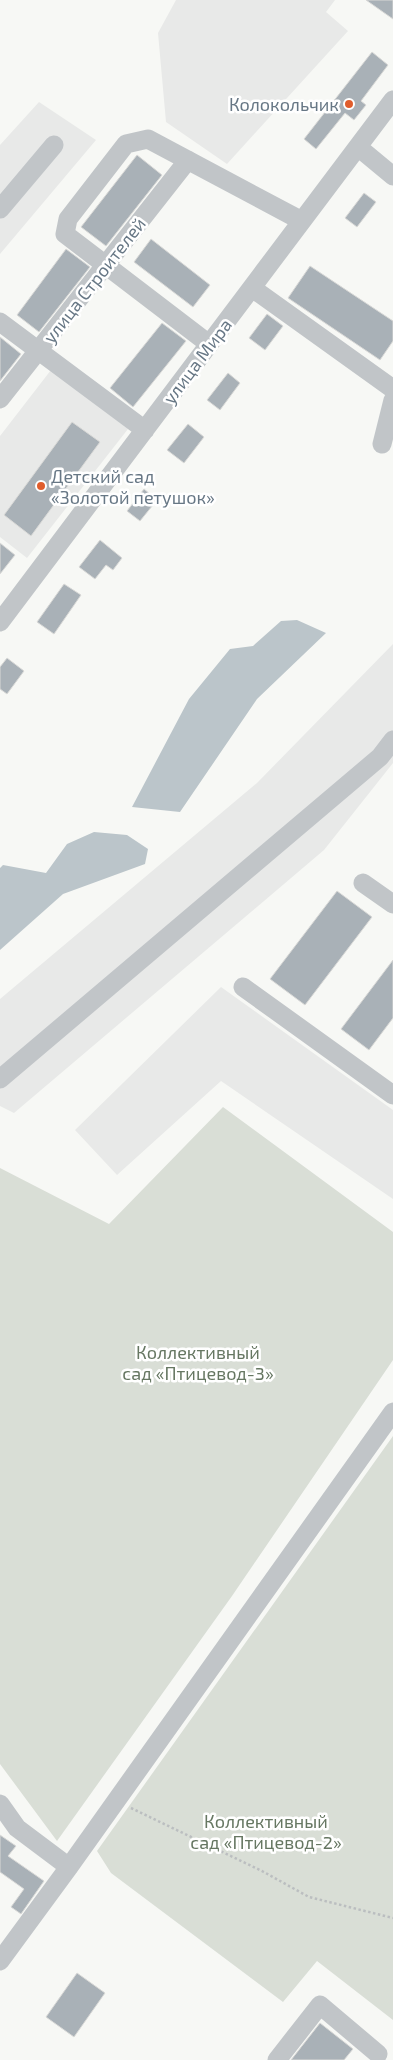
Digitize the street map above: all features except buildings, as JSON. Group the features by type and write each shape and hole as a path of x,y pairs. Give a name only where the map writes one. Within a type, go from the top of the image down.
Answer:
{"street":[{"name":"улица Мира","path":"0,622 393,100"},
{"path":"209,344 65,234 68,219 126,144 148,139 302,221"},
{"path":"0,209 54,145"},
{"path":"358,147 393,176"},
{"name":"улица Строителей","path":"0,399 188,160"},
{"path":"252,288 393,389"},
{"path":"0,322 145,430"},
{"path":"382,444 393,400"},
{"path":"0,1079 380,757 393,740"},
{"path":"363,882 393,904"},
{"path":"243,987 393,1095"},
{"path":"0,1961 393,1412"},
{"path":"0,1804 17,1828 69,1867"},
{"path":"277,2060 320,2005 379,2058"}],"path":[{"path":"116,1801 262,1871 309,1897 393,1918"}],"shaded area":[{"path":"176,0 335,0 326,12 348,31 227,164 166,122 158,33"},
{"path":"39,102 96,140 0,254 0,145"},
{"name":"Детский сад «Золотой петушок»","path":"51,370 128,429 27,558 0,537 0,436"},
{"path":"297,620 326,633 257,699 180,812 132,807 189,699 230,649 253,646 281,621"},
{"path":"393,644 393,763 324,850 14,1113 0,1106 0,999 257,783"},
{"path":"94,832 127,835 148,849 145,864 63,894 0,950 0,868 3,865 46,873 67,844"},
{"path":"221,987 393,1110 393,1199 221,1081 117,1175 75,1130"}],"green space":[{"name":"Коллективный сад «Птицевод-3»","path":"223,1107 393,1232 393,1360 232,1596 57,1841 0,1764 0,1168 109,1224"},
{"name":"Коллективный сад «Птицевод-2»","path":"393,1436 393,2020 317,1961 283,2002 111,1873 97,1851"}],"place":[{"name":"Колокольчик","path":"349,104"},
{"name":"Детский сад «Золотой петушок»","path":"41,486"}]}
